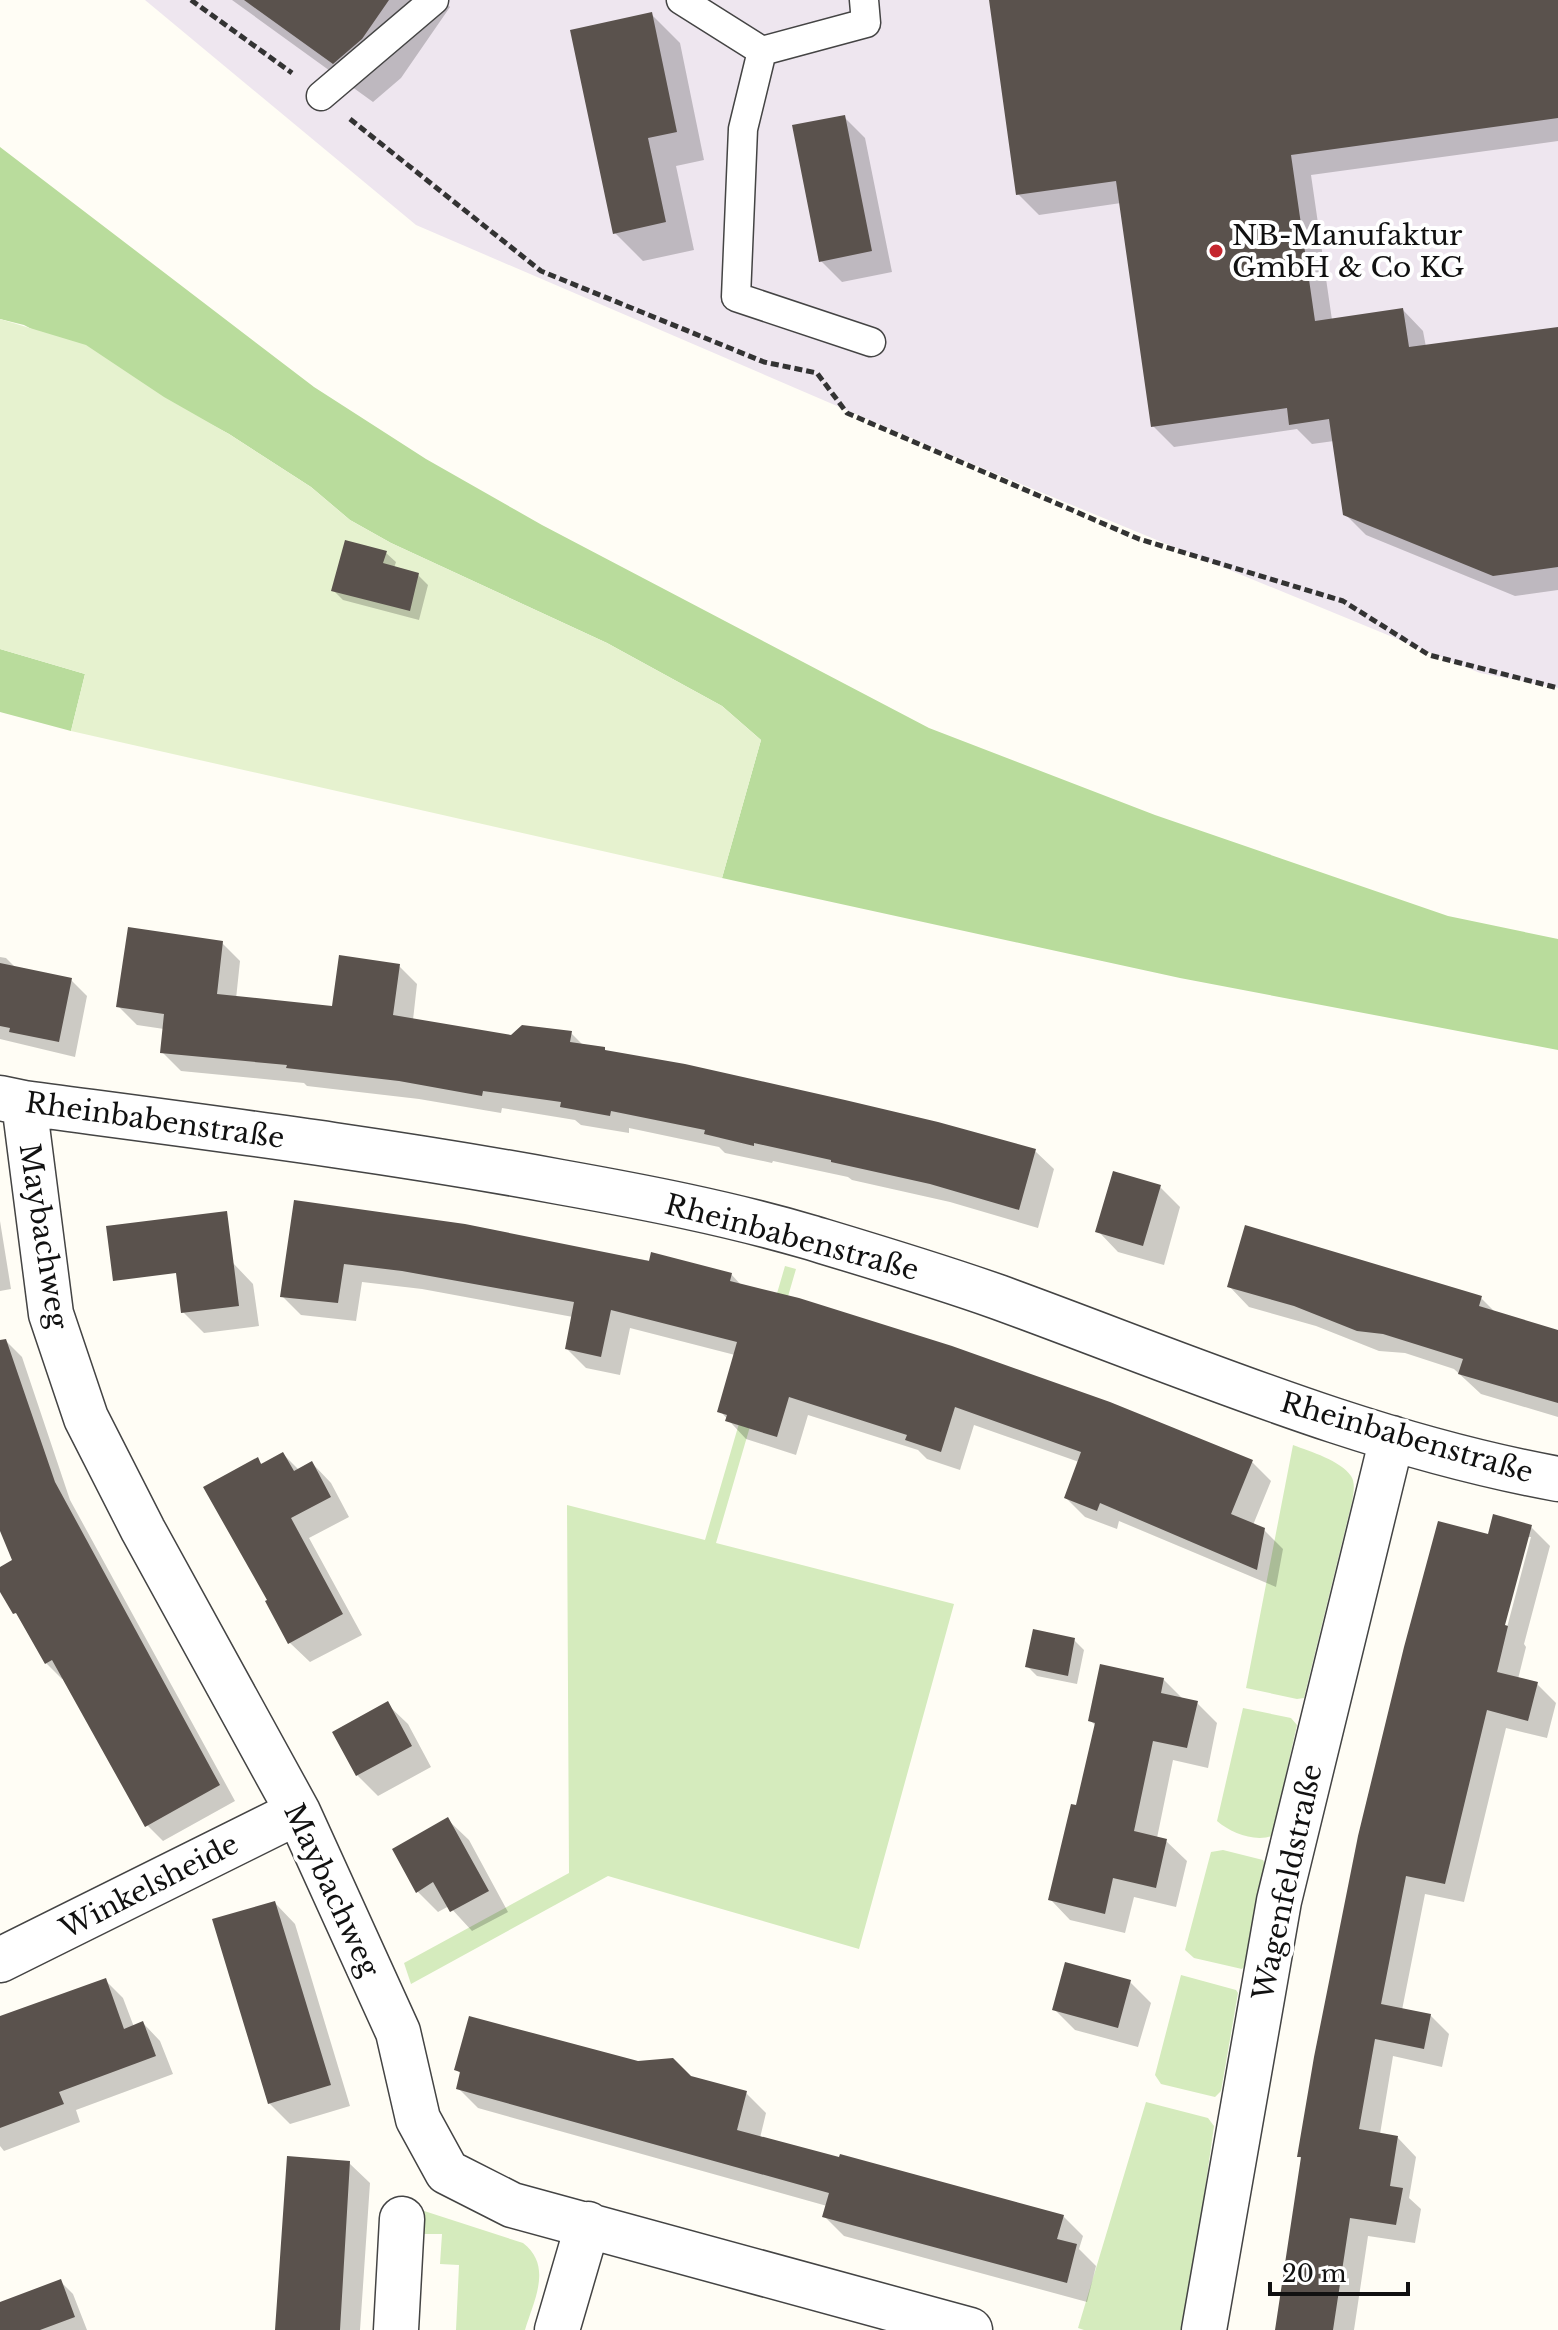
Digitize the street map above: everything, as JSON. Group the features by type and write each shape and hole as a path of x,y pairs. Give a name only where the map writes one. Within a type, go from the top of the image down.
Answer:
{"street":[{"name":"Rheinbabenstraße","path":"12,1101 425,1157 682,1205 807,1237 993,1295 1282,1403 1392,1438 1514,1471 1558,1479"},
{"name":"Maybachweg","path":"12,1101 51,1314 86,1418 143,1530 298,1812 398,2032 418,2119 447,2172 512,2205 970,2330"},
{"name":"Wagenfeldstraße","path":"1204,2330 1279,1901 1392,1438"},
{"name":"Winkelsheide","path":"0,1960 298,1812"},
{"path":"396,2330 402,2219"},
{"path":"557,2330 588,2224"}],"lane":[{"path":"321,96 434,0"},
{"path":"681,0 762,51 866,23 864,0"},
{"path":"762,51 743,129 736,297 871,342"}],"path":[{"path":"191,0 321,96 541,271 764,362 817,373 847,413 1139,539 1343,601 1429,655 1558,688"}],"shaded area":[{"path":"145,0 1558,0 1558,688 1480,673 965,461 416,225"}],"green space":[{"path":"0,147 314,387 426,459 542,525 929,728 1155,815 1448,916 1558,939 1558,1050 1180,978 722,878 761,740 722,706 607,643 391,543 350,520 311,487 229,434 24,325 0,319"},
{"path":"0,319 86,345 311,487 350,520 391,543 607,643 722,706 761,740 722,878 71,731 85,674 0,649"},
{"path":"0,649 85,674 71,731 0,712"},
{"path":"785,1266 796,1269 716,1543 954,1604 859,1949 608,1876 411,1984 404,1963 569,1873 567,1505 705,1540"},
{"path":"1293,1445 1340,1465 1351,1476 1354,1485 1304,1698 1297,1699 1246,1688"},
{"path":"1243,1708 1291,1718 1297,1725 1272,1836 1265,1838 1243,1835 1217,1821"},
{"path":"1223,1850 1263,1860 1265,1864 1242,1969 1194,1958 1185,1950 1211,1852"},
{"path":"1181,1975 1238,1993 1221,2091 1215,2097 1161,2084 1155,2075"},
{"path":"1146,2102 1208,2118 1214,2126 1186,2324 1183,2330 1084,2330 1078,2328"},
{"path":"418,2209 523,2243 532,2252 537,2262 539,2284 525,2330 456,2330 459,2265 440,2264 442,2234 414,2234"}],"building":[{"path":"244,0 389,0 362,39 333,64"},
{"name":"NB-Manufaktur GmbH & Co KG","path":"989,0 1558,0 1558,118 1291,155 1315,321 1403,308 1409,347 1558,327 1558,567 1493,576 1343,515 1329,419 1289,425 1287,408 1151,427 1116,181 1016,195"},
{"path":"652,12 677,132 648,138 666,222 613,234 570,30"},
{"path":"845,115 872,251 819,262 792,125"},
{"path":"345,540 387,551 383,563 419,573 410,611 331,591"},
{"path":"128,927 223,941 217,994 332,1006 339,955 400,964 393,1015 511,1035 522,1025 572,1031 570,1042 845,1100 1036,1149 1019,1210 930,1184 704,1134 705,1130 611,1111 610,1116 560,1107 561,1102 483,1091 482,1096 399,1081 286,1068 287,1065 160,1053 164,1014 116,1007"},
{"path":"0,963 72,978 59,1042 9,1032 10,1028 0,1026"},
{"path":"1113,1171 1161,1185 1143,1246 1095,1232"},
{"path":"294,1200 465,1224 649,1261 651,1252 732,1273 730,1281 799,1298 952,1346 1110,1402 1253,1460 1231,1514 1265,1528 1257,1570 1100,1503 1097,1511 1064,1498 1081,1452 955,1407 941,1452 905,1440 907,1435 789,1397 777,1437 725,1421 727,1415 717,1412 737,1342 611,1310 601,1357 565,1349 574,1302 402,1271 344,1264 338,1303 280,1297"},
{"path":"227,1211 239,1306 181,1313 176,1273 113,1281 106,1226"},
{"path":"1245,1225 1482,1296 1479,1306 1558,1330 1558,1403 1458,1374 1463,1359 1383,1334 1357,1331 1294,1306 1227,1287"},
{"path":"6,1339 55,1482 220,1785 145,1827 52,1660 45,1664 16,1613 13,1614 0,1592 0,1567 12,1560 0,1531 0,1340"},
{"path":"283,1452 294,1471 312,1461 331,1497 291,1518 343,1614 288,1644 267,1600 203,1487 258,1457 261,1464"},
{"path":"1493,1514 1532,1525 1505,1625 1508,1626 1497,1672 1538,1682 1528,1721 1487,1710 1445,1884 1406,1876 1381,2004 1431,2014 1424,2049 1375,2039 1359,2129 1398,2136 1390,2186 1403,2188 1396,2225 1350,2218 1333,2330 1275,2330 1301,2157 1297,2157 1314,2057 1358,1836 1404,1647 1438,1521 1488,1534"},
{"path":"1033,1629 1075,1638 1068,1676 1025,1667"},
{"path":"1100,1664 1164,1678 1161,1693 1198,1701 1187,1748 1153,1741 1134,1831 1167,1839 1156,1888 1113,1878 1105,1914 1048,1900 1071,1804 1076,1805 1095,1723 1088,1721"},
{"path":"388,1701 412,1746 356,1776 332,1732"},
{"path":"448,1817 489,1891 450,1912 433,1882 416,1893 392,1849"},
{"path":"275,1901 331,2085 268,2104 212,1919"},
{"path":"1065,1962 1131,1980 1118,2028 1052,2010"},
{"path":"106,1978 124,2029 143,2021 156,2056 59,2092 64,2104 0,2128 0,2016"},
{"path":"469,2016 638,2061 673,2058 691,2076 747,2091 737,2130 839,2157 840,2154 1064,2215 1057,2239 1077,2244 1067,2283 822,2217 829,2193 456,2089 460,2072 454,2070"},
{"path":"287,2156 350,2161 340,2330 275,2330"},
{"path":"61,2279 75,2317 40,2330 0,2330 0,2302"}],"place":[{"name":"NB-Manufaktur GmbH & Co KG","path":"1216,251"}]}
